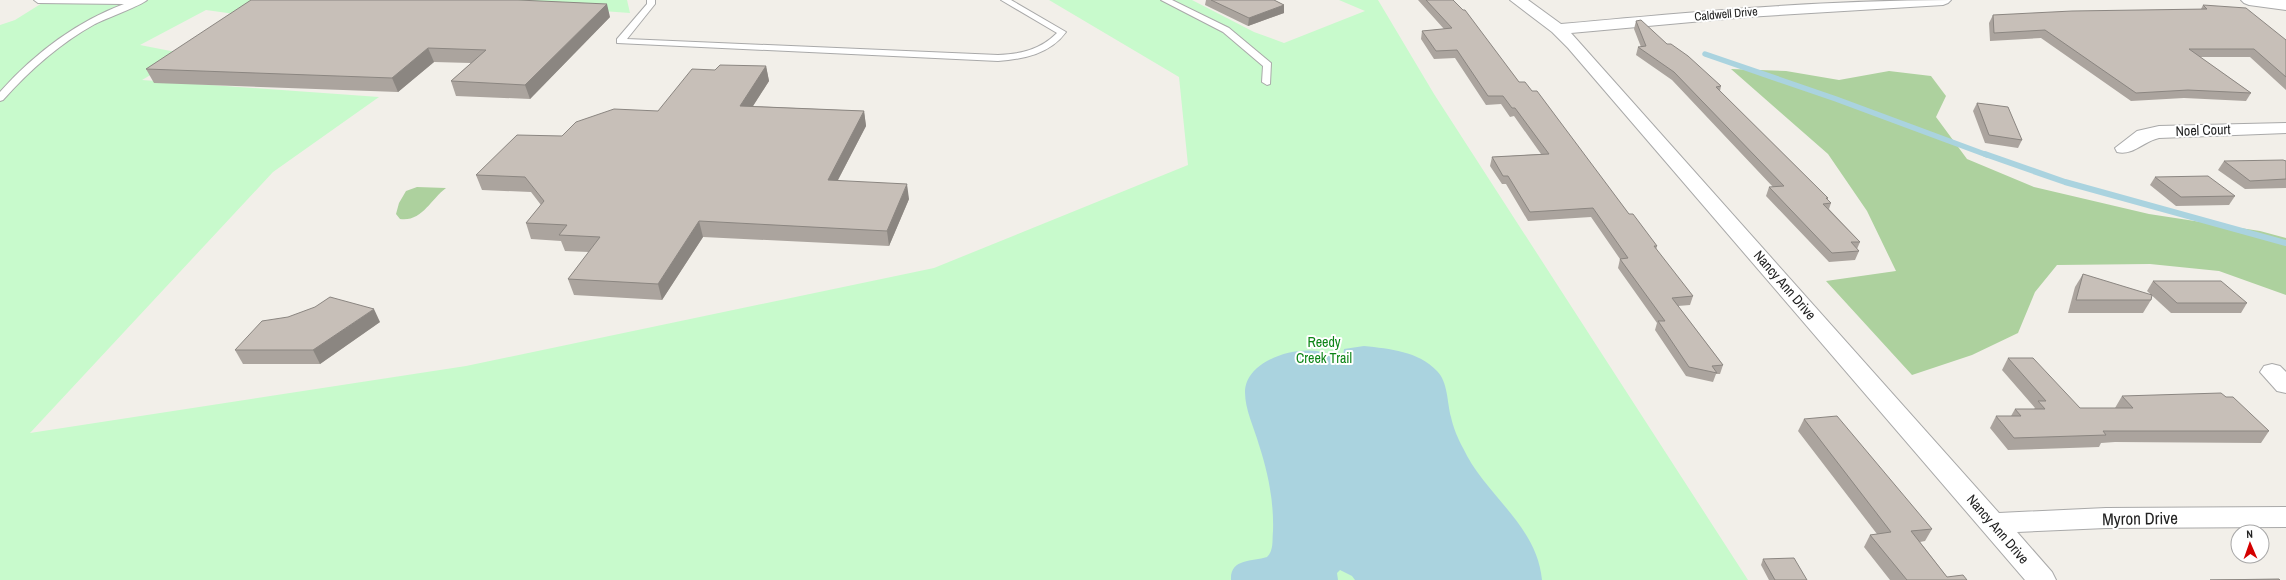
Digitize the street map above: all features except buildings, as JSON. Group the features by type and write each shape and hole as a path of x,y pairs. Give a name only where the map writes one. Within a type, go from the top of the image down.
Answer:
{"street":[{"name":"Nancy Ann Drive","path":"1518,0 1558,29 1677,162 2042,580"},
{"name":"Caldwell Drive","path":"1558,29 1747,12 1943,0"},
{"path":"2249,0 2286,5"},
{"name":"Noel Court","path":"2124,148 2144,135 2159,132 2286,128"},
{"name":"Myron Drive","path":"1993,523 2106,518 2286,516"}],"lane":[{"path":"38,0 140,1"},
{"path":"651,0 651,4 620,41 998,58 1020,56 1038,52 1053,43 1062,32 1005,0"},
{"path":"1165,0 1226,30 1268,65 1267,82"},
{"path":"0,98 17,79 69,35 99,18 140,1"}],"green space":[{"name":"Reedy Creek Trail","path":"47,0 276,0 242,15 206,10 140,45 186,54 142,80 379,97 273,172 30,433 466,366 934,268 1188,165 1179,77 1049,0 1192,0 1254,32 1284,43 1365,11 1339,0 1378,0 1434,94 1748,580 0,580 0,25 15,20"},
{"path":"504,0 627,0 630,13 503,4"},
{"path":"1731,69 1786,71 1839,80 1889,71 1931,76 1946,96 1936,117 1967,159 2034,187 2149,214 2260,231 2286,238 2286,295 2219,271 2150,264 2057,265 2035,292 2018,333 1972,355 1912,375 1826,281 1896,271 1867,211 1828,154"},
{"path":"417,187 446,188 420,214 408,219 400,219 396,214 399,203 406,191"}],"water":[{"path":"1364,346 1394,350 1412,355 1429,364 1441,376 1447,392 1453,425 1461,444 1472,465 1520,526 1538,560 1542,580 1355,580 1352,576 1340,570 1337,573 1338,580 1231,580 1234,568 1238,564 1267,557 1271,551 1272,545 1273,520 1270,487 1245,399 1245,387 1249,378 1263,363 1285,354 1298,351 1317,351 1339,358 1343,357 1344,349"}],"waterway":[{"path":"1705,54 1836,99 1987,155"},
{"path":"1985,154 2065,182 2286,243"}]}
